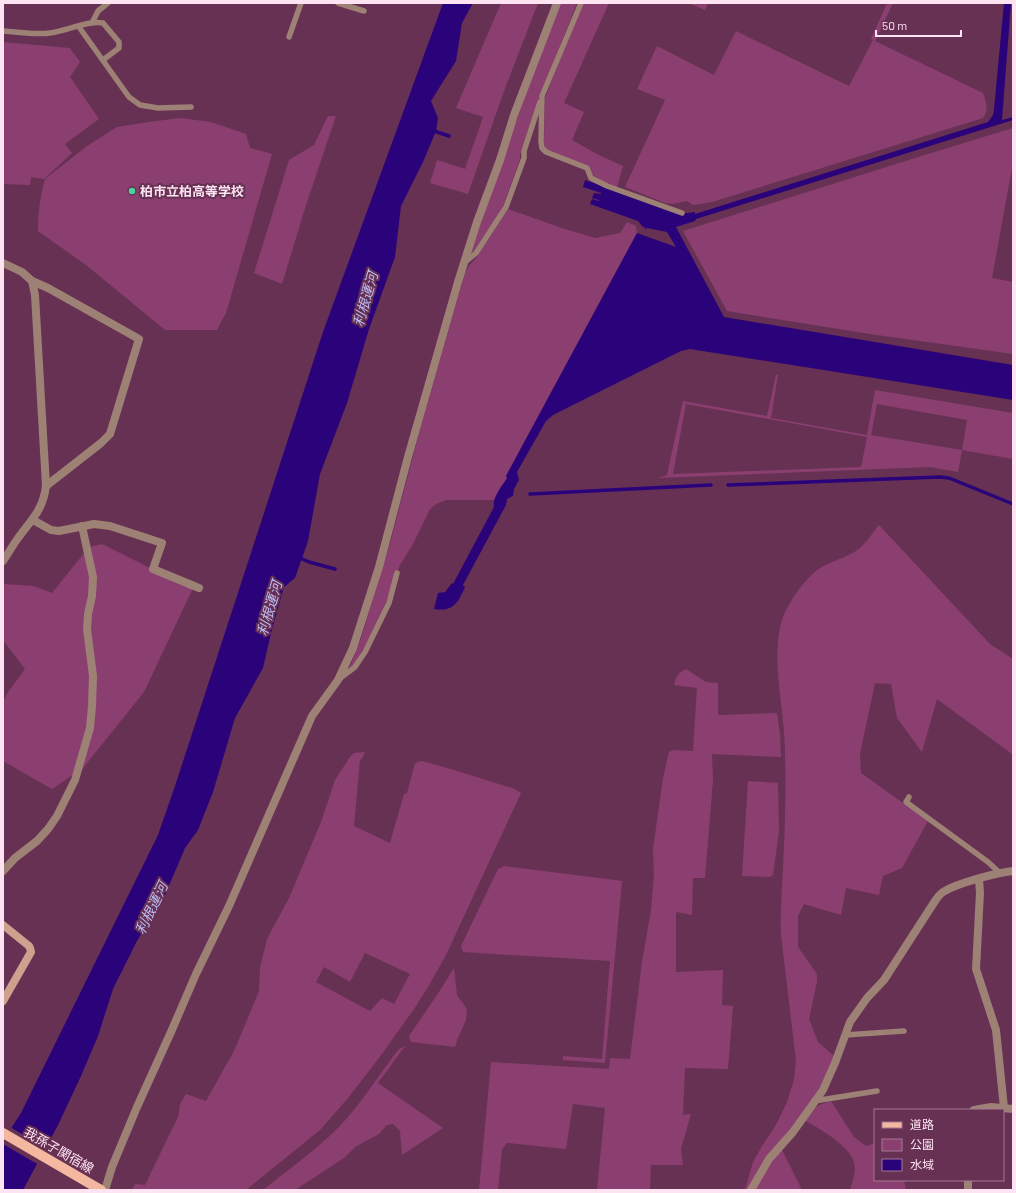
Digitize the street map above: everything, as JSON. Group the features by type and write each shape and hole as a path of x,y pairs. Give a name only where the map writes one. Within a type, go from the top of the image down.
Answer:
{"main road":[{"name":"我孫子関宿線","path":"3,1133 101,1190"}],"street":[{"path":"105,1190 112,1167 134,1113 172,1032 196,974 229,906 312,716 338,680 353,648 372,590 408,457 464,263 514,115 557,3"},
{"path":"3,263 22,272 32,281 48,288 139,339 110,434 101,443 46,486"},
{"path":"3,562 18,538 33,520 44,497 46,486 35,295 32,281"},
{"path":"33,520 51,530 58,532 94,524 110,526 162,543 153,569 199,588"},
{"path":"3,871 15,858 38,841 57,816 75,780 90,728 93,676 87,629 93,577 82,526"},
{"path":"751,1190 769,1159 793,1132 823,1090 850,1022 867,998 884,980 935,901 943,892 953,887 1013,871"},
{"path":"979,879 980,893 976,969 996,1030 1004,1108"},
{"path":"3,925 29,946 31,952 3,1001"},
{"path":"980,1109 991,1107 1013,1109"}],"lane":[{"path":"92,23 98,11 108,3"},
{"path":"289,37 301,3"},
{"path":"338,3 364,12"},
{"path":"464,263 476,253 506,207 524,158 524,151 542,96 581,3"},
{"path":"3,30 39,34 51,33 92,23 103,23 119,42 119,48 103,60"},
{"path":"79,27 129,97 140,105 158,108 191,107"},
{"path":"542,96 541,142 542,148 546,152 587,168 591,178 607,186 682,213"},
{"path":"338,680 355,667 365,652 389,602 397,573"},
{"path":"909,797 906,802 988,862 1001,874"},
{"path":"846,1035 904,1031"},
{"path":"814,1101 877,1091"}],"green space":[{"path":"501,3 538,3 504,91 468,194 430,183 437,160 465,169 483,117 456,108"},
{"path":"559,3 577,3 539,98 520,159 502,209 472,252 471,251 479,225"},
{"path":"582,3 609,3 564,103 584,112 572,140 623,166 617,187 601,181 593,175 589,167 546,150 545,148 545,98"},
{"path":"688,3 708,3 705,10"},
{"path":"887,3 893,3 875,41 983,93 986,103 986,112 983,118 712,202 693,205 687,201 672,204 665,203 625,187 665,100 637,89 657,46 714,75 736,31 849,86 873,40 871,39"},
{"path":"3,42 70,48 80,62 70,77 99,119 65,144 72,153 44,179 31,177 30,185 3,184"},
{"path":"328,116 336,116 306,205 282,284 254,273 289,160 314,145"},
{"path":"180,118 211,122 246,134 250,148 272,154 226,313 217,330 165,330 86,265 38,231 38,218 45,179 87,146 117,127"},
{"path":"1013,128 1013,162 992,278 1013,282 1013,354 870,334 727,311 683,231 915,158"},
{"path":"508,209 595,238 620,233 627,222 636,226 637,233 494,500 447,500 436,504 430,509 413,544 400,565 384,607 374,628 355,664 349,669 361,639 392,536 418,437 464,276 468,267 476,258"},
{"path":"776,375 778,375 771,418 867,435 875,390 1013,413 1013,459 962,450 958,472 930,467 658,478 667,475 683,401 767,416","holes":["686,404 867,437 861,467 673,474","877,404 967,420 962,450 871,435"]},
{"path":"879,525 990,644 1013,659 1013,756 937,699 922,752 897,718 891,684 875,683 860,754 861,773 928,821 902,868 883,876 879,895 846,888 841,915 804,904 798,916 798,947 817,974 817,982 809,1019 818,1042 835,1057 825,1080 749,1190 745,1190 753,1162 776,1125 787,1102 794,1080 796,1061 781,934 785,738 777,657 780,627 792,599 809,577 827,564 855,552 868,540"},
{"path":"102,544 193,588 144,692 83,768 52,789 3,761 3,702 8,692 25,669 3,640 3,584 34,586 52,593 89,547"},
{"path":"686,669 706,682 718,683 718,715 777,713 780,734 781,757 712,754 713,780 705,878 693,878 692,915 676,912 676,972 723,970 722,1005 733,1006 728,1069 685,1068 683,1115 691,1114 681,1149 683,1165 651,1165 650,1190 597,1190 605,1108 573,1104 566,1149 507,1143 502,1149 498,1190 479,1190 491,1062 609,1069 610,1058 630,1059 642,962 651,910 654,874 653,849 663,778 669,752 674,750 693,751 697,688 674,685 681,672"},
{"path":"365,752 360,760 354,826 390,843 404,794 407,793 415,763 422,761 454,770 515,789 521,793 446,955 414,1009 348,1098 320,1130 246,1190 132,1190 135,1184 145,1185 178,1117 180,1104 186,1094 206,1101 235,1049 259,991 260,968 267,939 289,898 321,822 335,780 354,753","holes":["365,953 410,974 394,1004 382,998 370,1011 316,982 324,967 350,982"]},
{"path":"748,781 778,783 779,831 773,875 770,877 742,876"},
{"path":"504,866 622,881 605,1063 563,1060 563,1056 602,1059 610,961 463,952 461,946 498,869"},
{"path":"454,968 457,995 467,1009 466,1020 455,1047 412,1042 409,1036"},
{"path":"405,1046 378,1083 443,1128 402,1155 400,1131 393,1124 387,1125 379,1134 355,1147 344,1158 295,1190 263,1190 312,1152 347,1119 399,1049"},
{"path":"831,1101 854,1137 866,1146 874,1143 874,1181 904,1181 906,1190 850,1190 855,1168 849,1153 836,1140 804,1120 815,1108"},
{"path":"780,1150 782,1150 802,1190 754,1190"}],"water":[{"name":"利根運河","path":"443,3 473,3 462,23 456,61 431,101 438,118 436,131 423,162 401,206 395,257 369,329 347,403 320,474 308,541 295,578 284,587 263,668 235,718 213,792 198,830 185,848 165,895 137,941 113,989 98,1036 58,1125 23,1190 3,1190 3,1141 21,1113 158,835 323,332"},
{"path":"1004,3 1011,3 1002,120 1013,117 1013,120 696,219 695,221 676,227 724,317 1013,365 1013,400 690,349 681,351 553,415 546,421 517,472 519,480 514,489 513,496 507,499 506,505 463,585 465,587 460,598 450,608 440,610 434,609 438,593 445,592 452,583 453,584 494,507 494,500 507,478 506,476 637,233 676,247 667,232 646,229 638,221 590,204 592,199 599,201 592,198 594,193 601,193 583,187 585,180 680,214 695,212 695,214 988,122 993,115 994,109"}],"pier":[{"path":"10,1127 47,1149 39,1165 3,1144 3,1138"}],"waterway":[{"path":"431,130 449,136"},
{"path":"728,485 940,477 949,478 1013,504"},
{"path":"530,494 711,485"},
{"path":"298,557 309,562 335,569"}],"place":[{"name":"柏市立柏高等学校","path":"132,191"}]}
